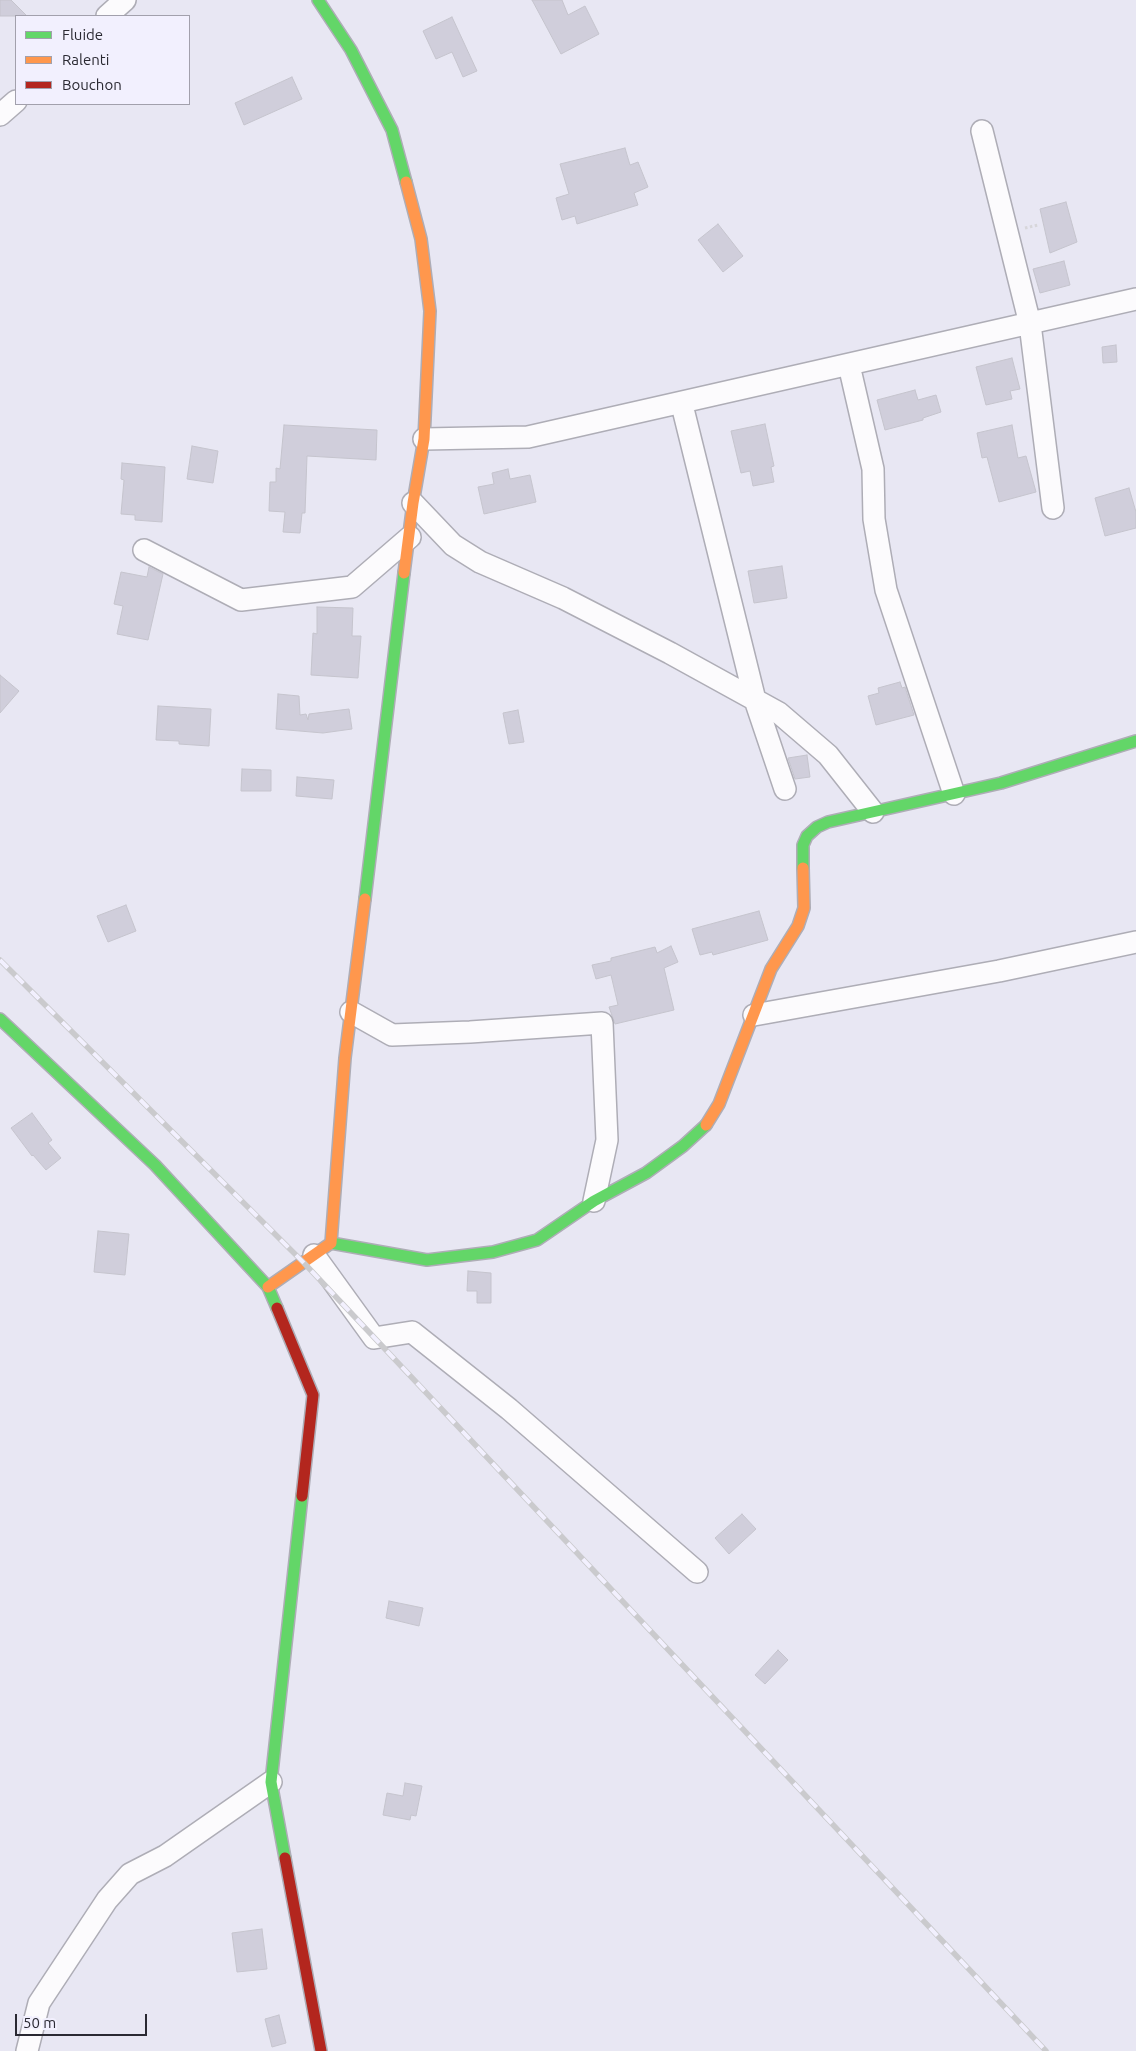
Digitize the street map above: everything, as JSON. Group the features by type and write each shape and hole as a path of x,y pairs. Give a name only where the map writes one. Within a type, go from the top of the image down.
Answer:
{"street":[{"path":"108,15 125,0"},
{"path":"318,0 351,50 392,130 420,239 430,311 424,439 413,503 323,1249 374,1338 412,1332 509,1409 696,1572"},
{"path":"0,115 15,102"},
{"path":"982,131 1030,324 1053,508"},
{"path":"424,439 528,437 1136,299"},
{"path":"849,364 873,469 874,519 886,590 954,794"},
{"path":"684,413 755,700 784,789"},
{"path":"413,503 453,545 480,562 571,602 670,653 779,713 828,755 873,812"},
{"path":"144,550 242,600 352,588 410,537"},
{"path":"268,1287 323,1249 426,1260 493,1252 537,1240 594,1202 646,1173 683,1146 706,1125 718,1104 771,969 798,926 804,908 803,845 807,836 816,827 828,822 1001,783 1136,741"},
{"path":"754,1015 999,972 1136,942"},
{"path":"351,1012 392,1034 470,1032 602,1023 607,1140 594,1202"},
{"path":"0,1018 155,1166 268,1287 313,1394 270,1782 321,2051"},
{"path":"27,2051 39,2002 107,1900 130,1874 165,1856 270,1782"}],"building":[{"path":"0,0 11,0 26,15 15,16 0,16"},
{"path":"532,0 562,0 568,15 585,6 599,34 561,54"},
{"path":"452,17 477,71 463,77 452,52 436,59 423,31"},
{"path":"292,77 302,99 244,125 235,103"},
{"path":"625,148 630,165 638,162 648,187 634,193 638,205 577,224 575,216 562,220 556,198 569,194 560,164"},
{"path":"1066,202 1077,242 1050,253 1040,209"},
{"path":"718,224 743,256 723,272 698,240"},
{"path":"1064,261 1070,285 1040,293 1033,269"},
{"path":"1116,345 1117,362 1103,363 1102,347"},
{"path":"1012,358 1020,389 1010,391 1012,399 986,405 976,367"},
{"path":"915,390 918,400 936,395 941,412 923,418 923,420 885,430 877,400"},
{"path":"765,424 774,466 771,467 774,482 753,486 750,471 741,473 731,431"},
{"path":"284,425 377,430 376,460 307,456 305,513 302,513 300,533 283,532 285,512 269,511 270,482 276,482 276,468 280,469"},
{"path":"1012,425 1018,458 1026,456 1036,492 999,502 987,457 982,458 977,433"},
{"path":"192,446 218,451 213,483 187,479"},
{"path":"122,463 165,467 162,522 135,520 135,515 121,514 124,480 121,479"},
{"path":"508,469 510,479 530,475 536,502 484,514 478,487 494,484 492,473"},
{"path":"1129,488 1136,512 1136,528 1105,536 1095,498"},
{"path":"782,566 787,598 754,603 748,571"},
{"path":"149,567 163,574 148,640 117,634 123,606 114,604 121,572 147,577"},
{"path":"317,607 353,608 352,636 361,636 358,678 311,675 313,633 317,634"},
{"path":"0,675 19,691 0,713"},
{"path":"900,682 902,688 905,687 914,715 876,725 868,696 879,693 878,688"},
{"path":"278,694 299,696 300,715 306,714 308,720 309,714 349,709 352,729 323,733 276,729"},
{"path":"158,706 211,709 209,746 179,744 179,741 156,740"},
{"path":"518,710 524,742 509,744 503,713"},
{"path":"807,755 810,777 795,779 788,758"},
{"path":"242,769 271,770 271,791 241,791"},
{"path":"297,777 334,780 332,799 296,796"},
{"path":"126,905 136,931 108,942 97,916"},
{"path":"759,911 768,940 713,955 712,952 700,955 692,929"},
{"path":"671,946 678,962 664,968 674,1010 615,1024 609,1007 618,1005 611,975 596,979 592,965 611,961 611,958 655,947 657,953"},
{"path":"32,1113 52,1140 48,1143 61,1158 46,1170 32,1156 11,1128"},
{"path":"98,1231 129,1234 125,1275 94,1272"},
{"path":"468,1271 491,1273 491,1303 477,1303 477,1291 467,1291"},
{"path":"742,1514 756,1529 729,1554 715,1538"},
{"path":"389,1601 423,1608 419,1626 386,1618"},
{"path":"778,1650 788,1660 765,1684 755,1675"},
{"path":"405,1783 422,1786 416,1816 411,1815 410,1820 383,1815 387,1793 403,1796"},
{"path":"262,1929 267,1969 237,1972 232,1933"},
{"path":"279,2015 286,2043 272,2047 265,2019"}],"railway":[{"path":"0,960 304,1263 1046,2051"}],"traffic: fast":[{"path":"318,0 351,50 392,130 406,182"},
{"path":"365,899 404,573"},
{"path":"803,868 803,845 807,836 817,827 828,822 1001,783 1136,741"},
{"path":"0,1019 155,1165 268,1287 277,1308"},
{"path":"331,1243 427,1260 493,1252 537,1240 594,1201 646,1173 683,1146 706,1125"},
{"path":"285,1858 271,1782 302,1496"}],"traffic: slow":[{"path":"404,573 424,439 430,311 421,239 406,182"},
{"path":"706,1125 719,1104 771,969 798,926 804,908 803,868"},
{"path":"268,1287 331,1243 345,1058 365,899"}],"traffic: jam":[{"path":"277,1308 313,1395 302,1496"},
{"path":"285,1858 321,2051"}]}
